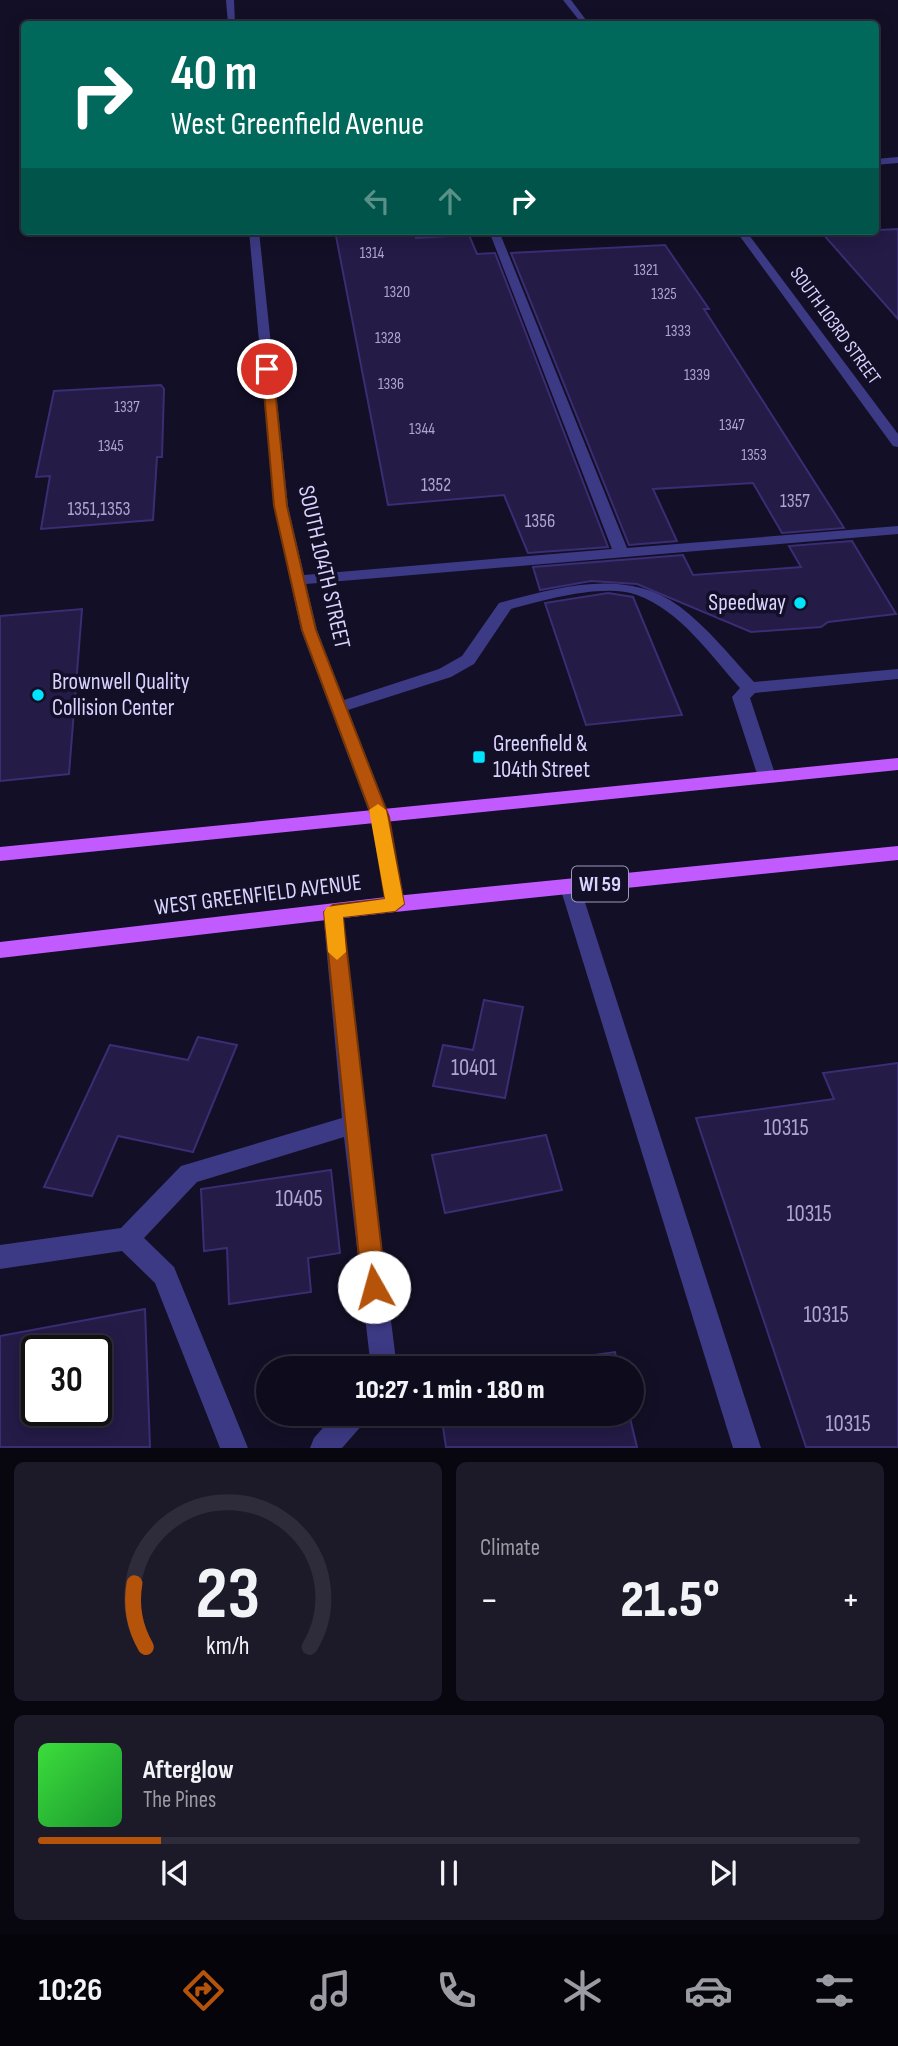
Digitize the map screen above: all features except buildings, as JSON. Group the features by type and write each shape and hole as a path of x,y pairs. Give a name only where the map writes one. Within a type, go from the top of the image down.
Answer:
{"main road":[{"path":"0,854 898,764"},
{"name":"WEST GREENFIELD AVENUE","path":"0,950 395,904 898,853"}],"street":[{"path":"230,0 232,21"},
{"path":"567,0 584,21"},
{"path":"879,162 898,160"},
{"name":"SOUTH 104TH STREET","path":"254,235 281,506 309,630 380,817 395,904"},
{"path":"496,235 621,553"},
{"name":"SOUTH 103RD STREET","path":"744,235 898,443"},
{"path":"297,580 898,530"},
{"path":"340,707 445,673 468,660 505,606 553,593 602,589 640,590 674,609 750,688"},
{"path":"767,777 741,697 750,688 898,674"},
{"path":"570,887 747,1447"},
{"path":"333,912 354,1124 383,1356"},
{"path":"0,1257 127,1239 189,1174 354,1124"},
{"path":"127,1239 165,1275 234,1447"},
{"path":"324,1447 342,1426"}],"slow traffic":[{"path":"337,952 333,912 395,904 378,810"}],"place":[{"name":"Speedway","path":"800,603"},
{"name":"Brownwell Quality Collision Center","path":"38,695"},
{"name":"Greenfield & 104th Street","path":"479,757"}],"route":[{"path":"267,369 281,506 303,605 309,630 380,817 395,904 333,912 354,1124 374,1287"}]}
